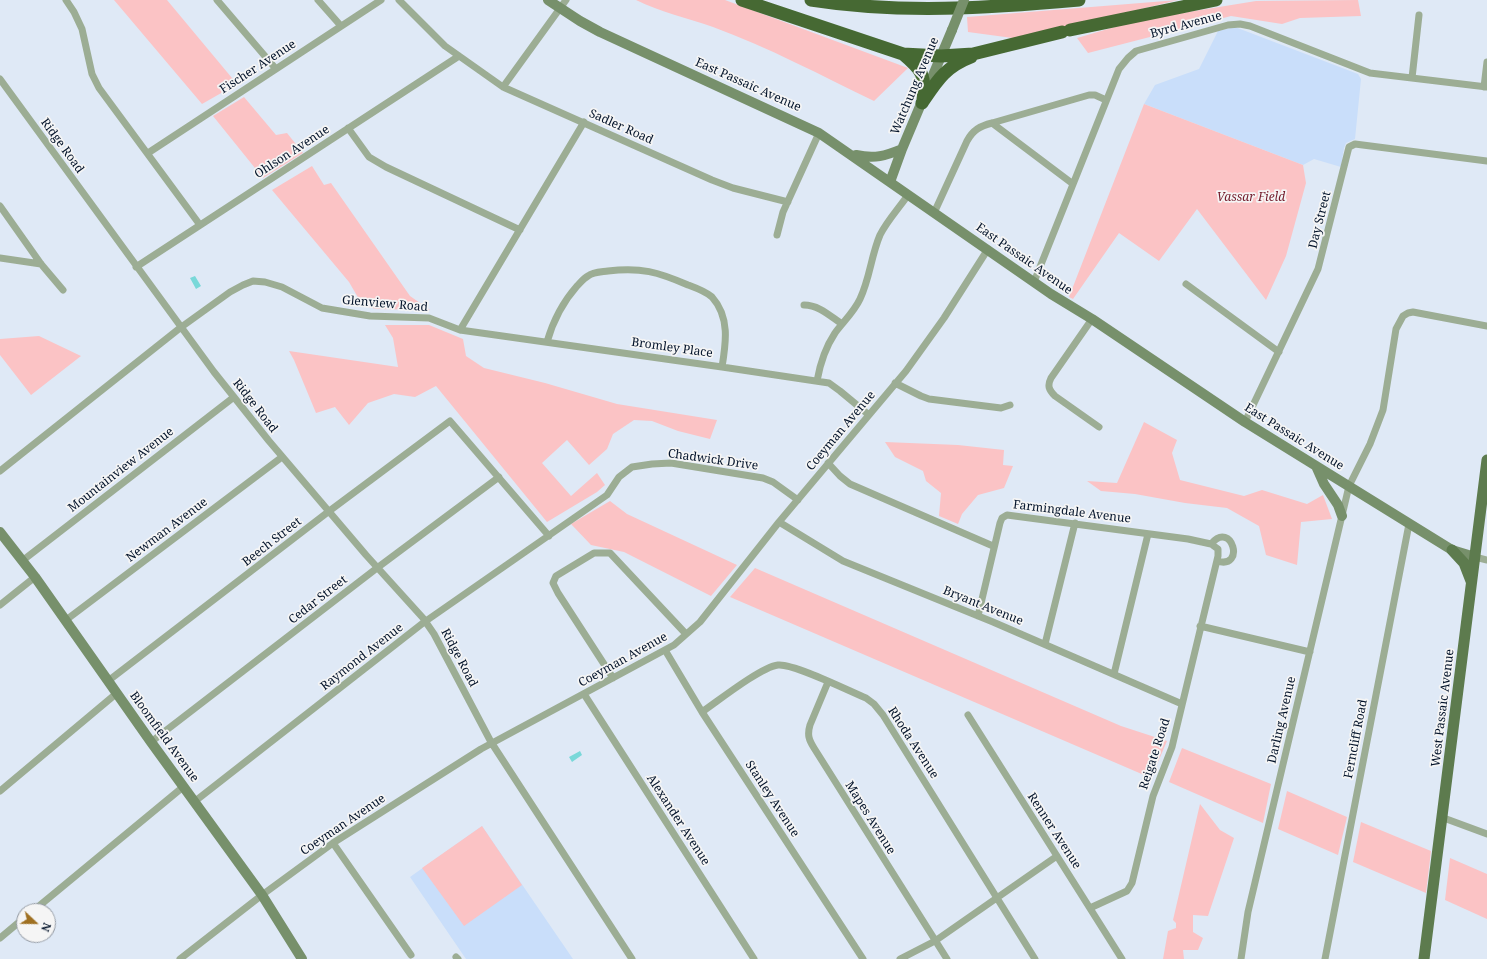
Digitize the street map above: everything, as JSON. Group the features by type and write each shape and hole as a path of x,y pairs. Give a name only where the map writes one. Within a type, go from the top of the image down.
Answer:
{"highway":[{"path":"742,0 903,54 941,56 982,53"},
{"path":"811,0 871,7 919,9 967,8 1079,0"},
{"path":"922,103 948,69 982,53 1066,31 1216,0"},
{"path":"903,54 917,66 924,78 922,103"}],"main road":[{"name":"East Passaic Avenue","path":"548,0 580,21 617,40 792,119 819,133 1034,282 1092,319 1245,422 1452,550 1475,557"},
{"name":"Watchung Avenue","path":"890,182 902,149 964,0"},
{"path":"846,151 867,158 879,157 902,149"},
{"name":"West Passaic Avenue","path":"1424,959 1487,460"},
{"path":"1316,466 1324,484 1338,505 1342,516"},
{"name":"Bloomfield Avenue","path":"0,532 35,577 183,787 262,895 302,959"},
{"path":"1452,550 1464,563 1472,582"}],"street":[{"path":"66,0 74,12 82,29 92,74 99,88 200,225"},
{"path":"217,0 276,69"},
{"path":"318,0 341,26"},
{"name":"Fischer Avenue","path":"148,153 381,0"},
{"name":"Sadler Road","path":"399,0 445,46 503,87 712,180 733,188 788,202"},
{"path":"503,87 566,0"},
{"path":"1412,78 1419,16"},
{"name":"Byrd Avenue","path":"1034,282 1119,69 1136,51 1228,25 1240,24 1250,26 1370,73 1485,87"},
{"name":"Ohlson Avenue","path":"136,266 459,56"},
{"path":"1485,87 1487,62"},
{"name":"Ridge Road","path":"0,79 136,266 234,397 328,512 426,621 492,743 632,959"},
{"path":"934,213 972,132 977,128 1089,95 1094,95 1106,100"},
{"path":"460,330 584,122"},
{"path":"992,123 1073,184"},
{"path":"348,128 369,156 386,167 520,230"},
{"path":"777,235 778,227 788,202 819,133"},
{"name":"Day Street","path":"1245,422 1318,269 1349,147 1355,144 1487,161"},
{"path":"817,381 826,348 859,300 869,275 881,234 908,195"},
{"path":"0,206 41,264 63,290"},
{"name":"Coeyman Avenue","path":"180,959 262,895 333,843 492,743 674,646 700,622 779,522 906,371 944,318 988,249"},
{"path":"0,258 41,264"},
{"path":"547,342 563,305 588,275 617,270 646,271 661,274 702,291 711,297 722,316 726,330 722,366"},
{"name":"Glenview Road","path":"0,472 181,327 230,292 253,281 265,282 282,287 322,308 370,316 429,318 460,330"},
{"path":"1186,284 1279,352"},
{"path":"804,305 812,305 817,307 842,324"},
{"name":"Darling Avenue","path":"1241,959 1248,912 1349,486 1370,444 1383,410 1396,329 1402,316 1408,312 1487,326"},
{"path":"1092,319 1051,378 1049,387 1050,391 1055,396 1099,427"},
{"name":"Bromley Place","path":"460,330 722,366 829,383 869,415"},
{"path":"895,383 929,399 1001,408 1010,405"},
{"name":"Mountainview Avenue","path":"22,561 234,397"},
{"name":"Beech Street","path":"108,681 328,512 450,421 500,477"},
{"name":"Newman Avenue","path":"66,620 282,457"},
{"name":"Chadwick Drive","path":"549,536 607,495 619,477 632,467 652,464 671,463 763,478 773,482 798,500"},
{"path":"828,463 850,484 993,546"},
{"path":"500,477 549,536"},
{"name":"Cedar Street","path":"151,742 377,568 500,477"},
{"name":"Farmingdale Avenue","path":"978,616 993,546 1002,518 1007,515 1075,523 1188,539 1212,544"},
{"name":"Bryant Avenue","path":"779,522 843,561 1045,644 1182,704"},
{"path":"1045,644 1075,523"},
{"name":"Ferncliff Road","path":"1325,959 1409,524"},
{"path":"1114,674 1148,534"},
{"name":"Raymond Avenue","path":"194,802 426,621 549,536"},
{"path":"1222,538 1229,540 1233,544 1234,552 1231,558 1224,562 1217,561 1218,549 1212,544 1215,540 1222,538"},
{"path":"613,678 553,583 556,576 594,553 610,553 686,634"},
{"path":"1475,557 1487,560"},
{"name":"Reigate Road","path":"1090,908 1127,891 1132,883 1153,796 1172,747 1200,626 1217,561"},
{"path":"0,605 35,577"},
{"path":"1200,626 1310,652"},
{"name":"Stanley Avenue","path":"665,650 702,712 863,959"},
{"name":"Rhoda Avenue","path":"702,712 767,668 776,665 783,665 797,669 866,698 874,704 883,715 1035,959"},
{"name":"Mapes Avenue","path":"828,682 810,726 808,733 809,739 947,959"},
{"path":"0,791 116,693"},
{"name":"Alexander Avenue","path":"584,694 752,957"},
{"name":"Renner Avenue","path":"968,715 1122,959"},
{"path":"43,903 183,787"},
{"path":"1442,817 1487,834"},
{"path":"333,843 411,955"},
{"path":"900,959 935,941 1057,856"},
{"path":"0,938 16,925"},
{"path":"743,959 752,957"}],"shaded area":[{"path":"1235,27 1358,74 1361,79 1355,139 1346,143 1341,167 1314,159 1303,165 1144,104 1155,85 1199,69 1218,31"},
{"path":"195,276 201,286 196,289 190,278"},
{"path":"580,751 582,755 572,762 569,757"},
{"path":"482,826 573,959 466,959 410,877"}],"green space":[{"path":"114,0 167,0 237,84 202,104"},
{"path":"636,0 725,0 908,68 874,101 754,43"},
{"path":"1178,0 1020,39 968,32 967,17"},
{"path":"1358,0 1361,16 1300,18 1282,24 1231,16 1088,53 1077,38 1139,20 1256,1"},
{"path":"244,97 276,135 287,133 303,153 263,178 213,116"},
{"name":"Vassar Field","path":"1144,104 1303,165 1306,183 1286,256 1266,300 1197,209 1159,261 1119,233 1073,299 1069,297"},
{"path":"312,166 324,185 331,183 410,296 430,310 377,309 363,306 349,282 272,190"},
{"path":"385,325 429,325 463,339 466,356 484,368 545,383 617,404 717,420 710,439 678,431 652,421 634,420 613,434 607,449 589,465 567,440 542,463 571,496 597,473 605,485 597,492 547,522 436,386 415,397 394,394 368,403 349,425 335,407 316,413 289,351 398,367 393,338"},
{"path":"39,336 81,356 31,395 0,355 0,339"},
{"path":"1144,422 1177,440 1172,453 1180,480 1244,496 1262,490 1307,504 1323,495 1332,519 1301,522 1297,565 1266,555 1259,526 1227,508 1185,503 1135,494 1101,491 1087,481 1117,483"},
{"path":"885,442 958,445 1004,450 1003,465 1013,466 1004,488 978,495 962,514 958,524 939,516 941,493 926,481 923,471 895,457"},
{"path":"610,501 627,514 737,565 711,596 624,552 591,545 571,524"},
{"path":"755,568 1121,726 1167,741 1151,778 730,597"},
{"path":"1182,748 1271,784 1263,823 1169,782"},
{"path":"1287,791 1347,817 1338,855 1278,829"},
{"path":"1200,804 1220,830 1234,838 1208,916 1193,915 1193,932 1203,938 1198,950 1183,950 1184,959 1163,959 1168,931 1176,928 1176,923 1173,920"},
{"path":"1361,822 1431,851 1426,893 1353,862"},
{"path":"482,826 522,885 464,926 422,868"},
{"path":"1450,858 1487,874 1487,919 1445,900"}]}
